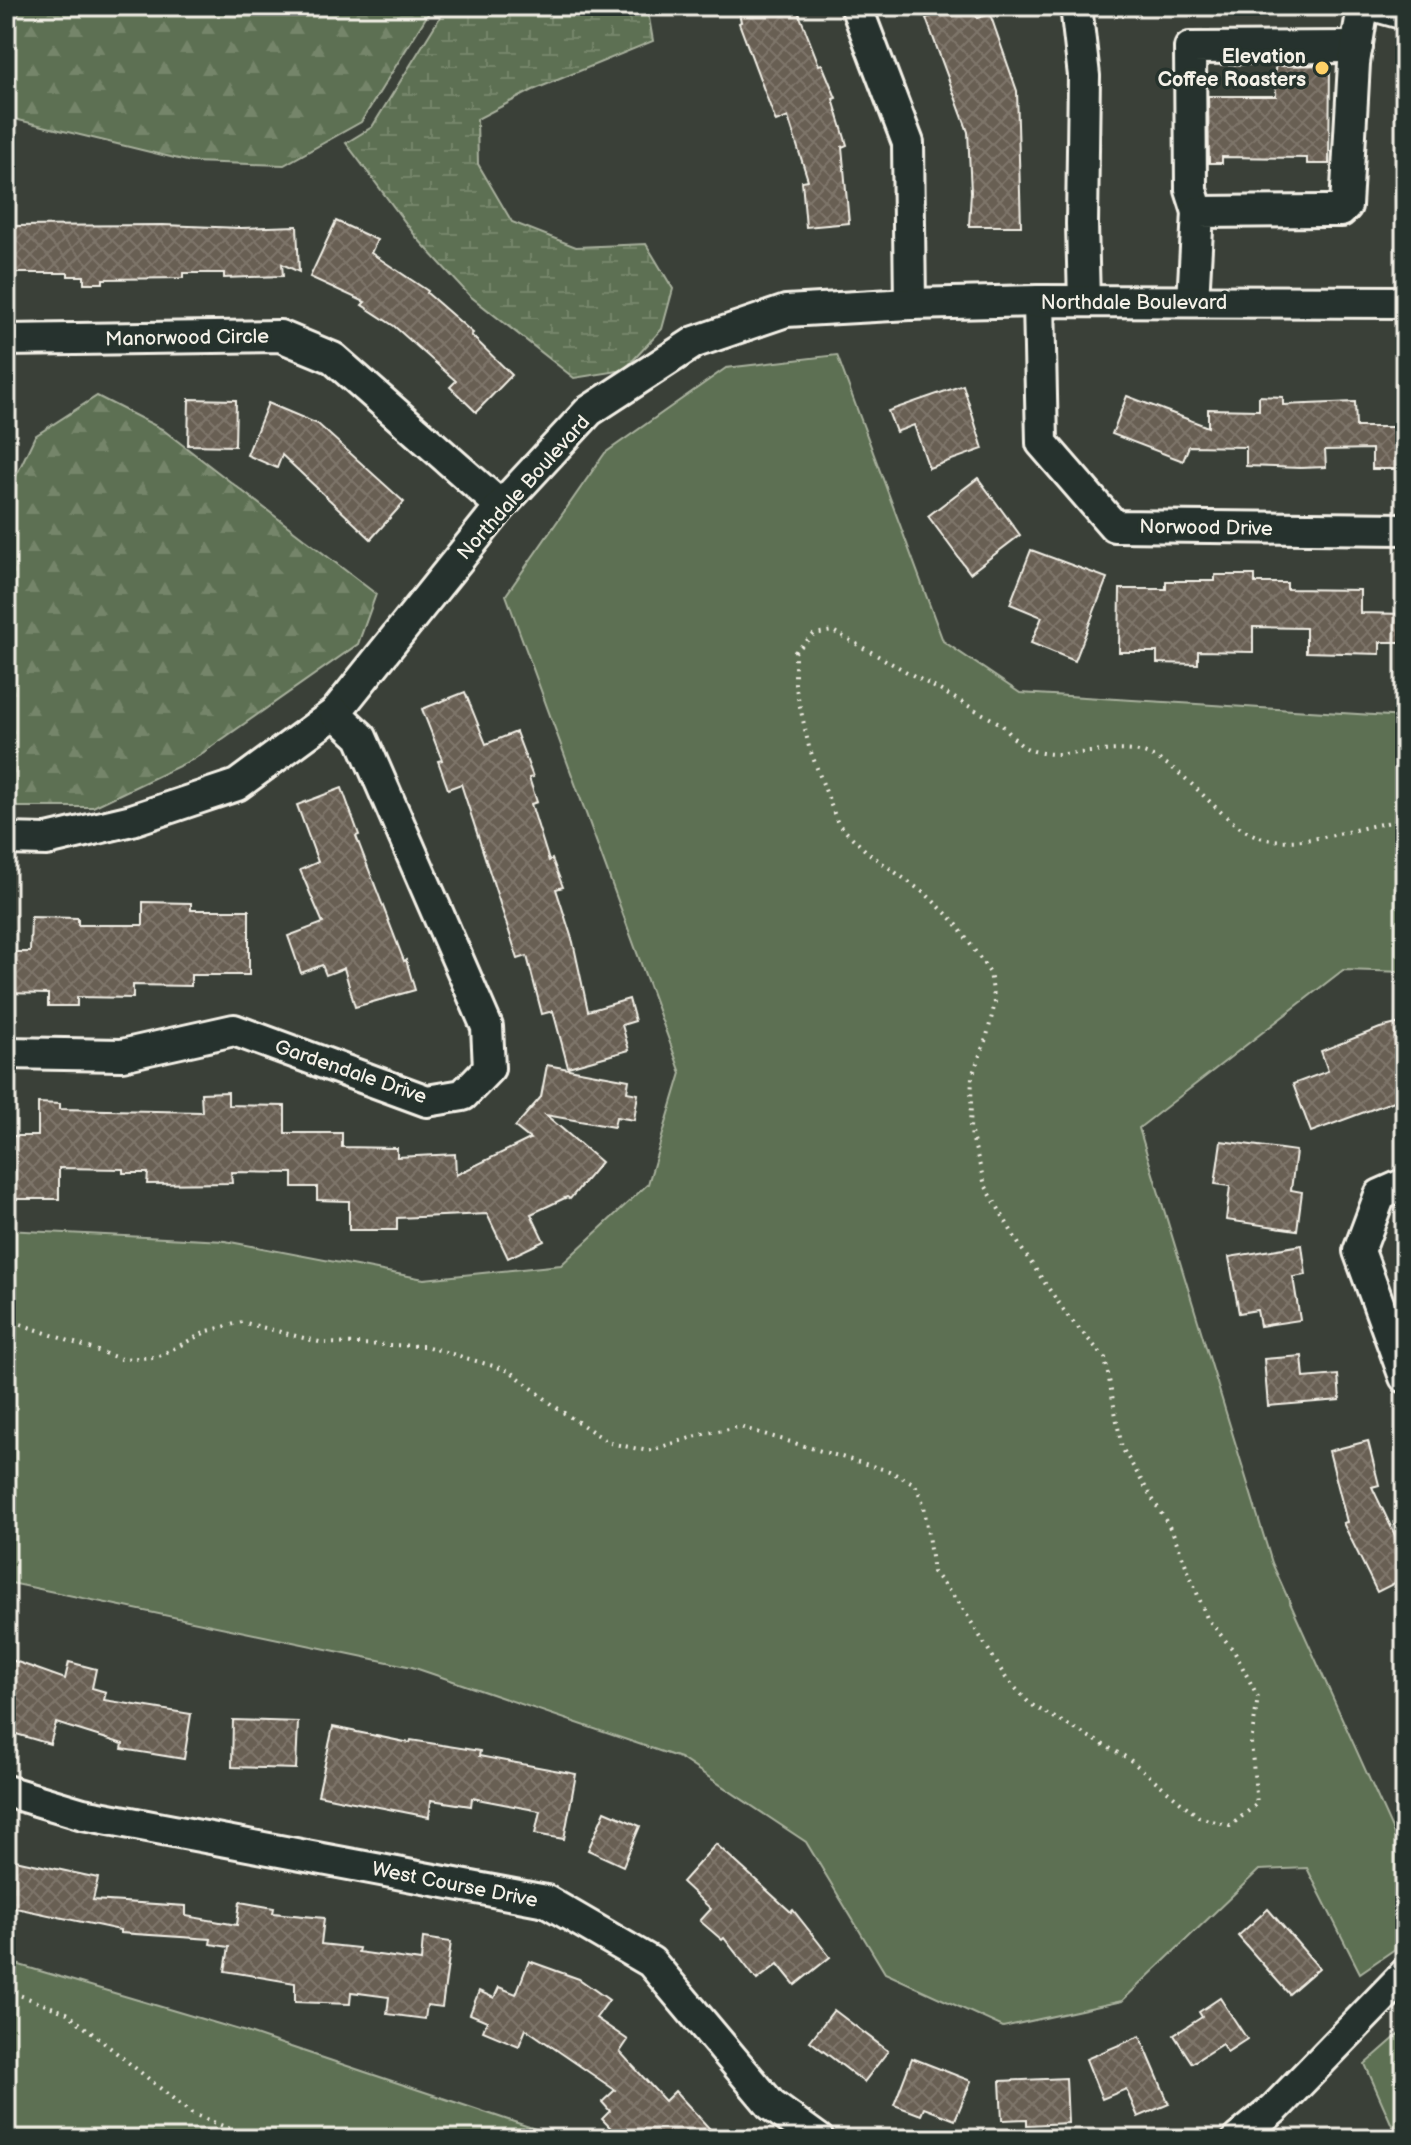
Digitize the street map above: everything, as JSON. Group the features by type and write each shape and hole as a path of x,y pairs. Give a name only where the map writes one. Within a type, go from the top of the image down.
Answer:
{"street":[{"path":"856,6 908,143 910,304"},
{"path":"1076,6 1084,76 1084,301"},
{"path":"1198,212 1341,211 1346,206 1357,47 1363,6"},
{"path":"1376,6 1405,14"},
{"path":"1193,301 1198,212 1191,190 1190,48 1357,47"},
{"name":"Northdale Boulevard","path":"6,839 47,840 132,820 237,785 335,713 501,506 589,411 695,342 786,311 910,304 1039,301 1405,302"},
{"name":"Norwood Drive","path":"1039,301 1042,443 1114,526 1405,529"},
{"name":"Manorwood Circle","path":"6,340 280,336 333,358 501,506"},
{"name":"Gardendale Drive","path":"6,1053 122,1055 234,1030 427,1101 463,1095 489,1068 487,1027 361,737 335,713"},
{"path":"1405,1184 1380,1195 1359,1251 1405,1377"},
{"name":"West Course Drive","path":"6,1791 83,1814 546,1901 651,1962 771,2105 818,2139"},
{"path":"1238,2139 1275,2108 1405,1974"}],"path":[{"path":"6,1319 121,1359 157,1357 208,1331 242,1322 323,1343 425,1346 510,1371 561,1411 610,1443 648,1451 707,1433 740,1427 889,1471 915,1484 924,1505 933,1572 960,1604 1006,1678 1030,1704 1129,1759 1199,1817 1230,1826 1257,1804 1251,1743 1258,1697 1234,1651 1207,1618 1173,1533 1122,1448 1105,1358 1066,1314 1021,1248 985,1185 970,1129 972,1076 995,1003 990,973 955,922 927,895 867,852 838,824 809,747 795,684 795,652 814,634 833,631 1001,724 1023,747 1047,754 1108,749 1143,753 1181,773 1235,825 1269,840 1303,841 1376,823 1405,820"},
{"path":"6,1990 67,2013 191,2113 255,2139"}],"green space":[{"path":"6,6 433,6 361,122 284,165 191,162 6,117"},
{"path":"447,6 647,6 653,41 533,90 477,119 478,164 512,222 576,247 646,244 673,289 662,329 624,370 574,378 470,296 417,238 346,143 372,127"},
{"path":"837,355 943,641 1020,693 1405,717 1405,972 1343,970 1139,1128 1272,1563 1405,1858 1405,1942 1360,1973 1307,1868 1259,1870 1122,2001 1003,2027 885,1973 806,1842 680,1758 412,1667 6,1582 6,1230 225,1241 424,1279 561,1265 648,1184 681,1073 506,595 605,453 726,368"},
{"path":"97,396 162,429 376,594 358,644 194,759 93,807 6,807 6,497 35,436"},
{"path":"6,1961 246,2032 565,2139 6,2139"},
{"path":"1405,2029 1405,2139 1398,2139 1365,2064"}],"building":[{"path":"738,6 796,6 819,65 822,64 836,98 833,99 847,145 842,147 849,223 806,227 802,181 808,180 788,117 776,122 739,23"},
{"path":"962,6 974,6 977,18 990,14 1017,91 1021,226 969,226 968,132 926,18"},
{"path":"1330,65 1329,164 1307,164 1307,158 1222,157 1222,163 1209,163 1208,96 1276,96 1275,66"},
{"path":"336,221 377,240 371,253 428,291 512,375 476,412 450,387 456,381 394,326 362,305 365,302 310,277"},
{"path":"7,226 241,228 297,226 299,272 282,264 283,276 224,278 224,273 183,273 183,278 103,279 103,283 84,283 84,276 68,276 68,273 7,273"},
{"path":"963,385 983,449 929,468 914,425 896,432 888,411"},
{"path":"1127,396 1208,427 1208,409 1259,410 1259,396 1283,397 1283,405 1355,402 1356,427 1405,427 1405,469 1372,469 1372,449 1325,450 1326,467 1246,466 1246,447 1189,446 1183,461 1112,434"},
{"path":"189,399 236,400 235,446 188,445"},
{"path":"268,403 318,424 404,502 371,539 282,455 277,468 247,455"},
{"path":"978,478 1020,535 970,573 928,516"},
{"path":"1031,550 1107,578 1075,661 1031,643 1042,617 1010,604"},
{"path":"1215,575 1255,575 1255,583 1287,583 1287,589 1360,590 1360,613 1405,614 1405,642 1380,642 1380,654 1306,652 1306,628 1253,627 1253,652 1198,651 1198,664 1157,663 1157,652 1119,652 1120,589 1166,589 1166,581 1215,581"},
{"path":"465,692 486,744 516,732 533,777 529,778 537,802 531,804 549,861 552,859 563,887 556,889 573,942 588,1011 629,999 635,1021 622,1025 629,1050 568,1067 553,1011 542,1014 527,956 518,959 461,784 448,789 438,761 442,760 422,709"},
{"path":"342,788 359,835 356,836 415,990 355,1007 344,968 326,975 322,965 301,973 288,936 323,923 300,870 318,862 297,805"},
{"path":"143,902 191,903 191,910 249,910 249,975 191,975 191,986 133,985 133,998 77,997 77,1006 48,1006 48,994 6,993 6,952 30,952 31,917 78,918 78,925 143,925"},
{"path":"1405,1022 1405,1097 1311,1132 1293,1084 1328,1071 1321,1051 1380,1028"},
{"path":"547,1065 629,1080 627,1092 638,1094 634,1120 616,1117 614,1127 546,1115 601,1162 570,1199 567,1197 531,1214 544,1241 508,1258 487,1214 397,1218 397,1230 349,1230 349,1201 317,1200 317,1187 293,1187 293,1173 231,1172 232,1183 147,1184 148,1173 123,1173 123,1169 59,1168 59,1199 12,1199 13,1136 38,1136 38,1103 60,1104 60,1109 202,1112 201,1093 228,1092 228,1105 285,1106 285,1133 342,1133 342,1147 397,1148 397,1157 455,1154 456,1175 530,1139 515,1127 541,1097"},
{"path":"1221,1141 1296,1151 1291,1190 1302,1192 1297,1230 1226,1220 1230,1186 1215,1184"},
{"path":"1302,1245 1306,1275 1293,1277 1300,1320 1260,1326 1257,1310 1239,1313 1229,1257"},
{"path":"1302,1356 1304,1378 1338,1375 1340,1400 1268,1406 1264,1359"},
{"path":"1368,1441 1379,1485 1372,1487 1405,1556 1405,1578 1377,1592 1343,1523 1347,1522 1329,1451"},
{"path":"6,1658 65,1679 69,1662 96,1669 92,1688 106,1692 104,1700 191,1714 184,1759 122,1749 123,1744 56,1723 50,1744 6,1731"},
{"path":"233,1720 298,1722 296,1769 232,1767"},
{"path":"333,1727 410,1743 411,1740 480,1751 479,1756 576,1774 564,1839 535,1834 540,1811 472,1798 471,1806 431,1800 429,1817 318,1795"},
{"path":"605,1811 640,1826 623,1866 588,1850"},
{"path":"716,1844 791,1912 793,1910 830,1957 795,1985 778,1964 757,1980 724,1938 722,1940 700,1921 711,1909 682,1882"},
{"path":"6,1858 98,1878 93,1900 186,1906 186,1916 237,1925 240,1902 274,1908 273,1913 324,1918 321,1944 359,1948 358,1952 421,1961 423,1938 451,1942 442,2007 427,2005 425,2019 387,2014 389,1997 351,1992 350,2004 295,2002 295,1983 225,1971 229,1947 210,1944 211,1939 120,1933 120,1930 6,1906"},
{"path":"1268,1909 1319,1968 1289,1994 1238,1936"},
{"path":"529,1961 579,1979 609,2000 596,2018 628,2040 620,2052 665,2101 675,2091 719,2139 621,2139 602,2119 610,2111 602,2102 615,2090 526,2029 519,2046 483,2031 487,2021 470,2014 479,1991 494,1998 499,1987 516,1994"},
{"path":"1220,1998 1247,2039 1227,2052 1222,2044 1192,2063 1174,2035 1202,2017 1199,2012"},
{"path":"834,2010 888,2051 864,2082 810,2041"},
{"path":"1140,2036 1169,2104 1138,2117 1126,2089 1102,2099 1086,2059"},
{"path":"912,2058 971,2081 955,2120 924,2108 921,2115 894,2105"},
{"path":"1066,2078 1068,2123 1027,2125 1027,2119 1002,2120 1000,2081"}],"place":[{"name":"Elevation Coffee Roasters","path":"1322,68"}]}
